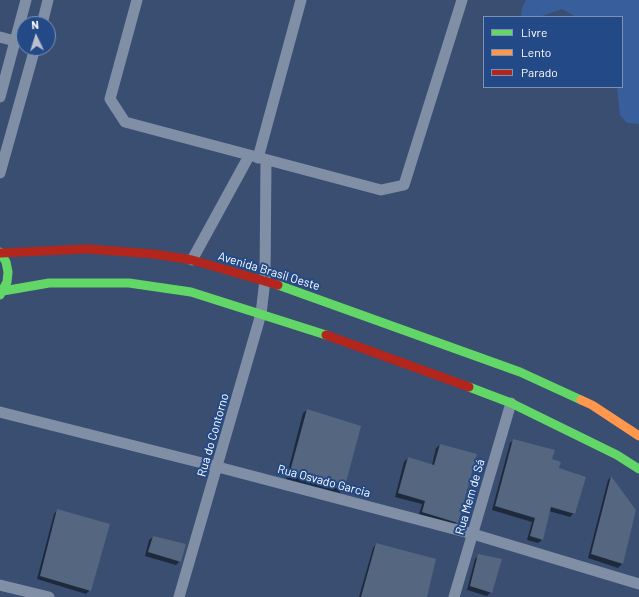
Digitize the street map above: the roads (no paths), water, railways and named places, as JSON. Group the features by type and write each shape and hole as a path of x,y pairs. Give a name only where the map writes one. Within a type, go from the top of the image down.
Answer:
{"street":[{"path":"0,97 26,0"},
{"path":"44,16 48,0"},
{"path":"137,0 110,99 125,122 381,190 404,185 462,0"},
{"path":"192,260 258,158 301,0"},
{"path":"0,37 15,41"},
{"path":"0,173 33,56"},
{"name":"Rua do Contorno","path":"179,597 261,314 264,280 258,158"},
{"name":"Avenida Brasil Oeste","path":"0,253 87,249 154,254 192,260 264,280 520,372 592,405 639,436"},
{"path":"0,253 6,262 8,272 2,293 49,283 129,283 191,292 326,335 511,403 617,454 639,469"},
{"name":"Rua Mem de Sá","path":"454,597 511,403"},
{"name":"Rua Osvado Garcia","path":"0,412 218,466 473,534 639,584"},
{"path":"0,585 49,597"}]}
